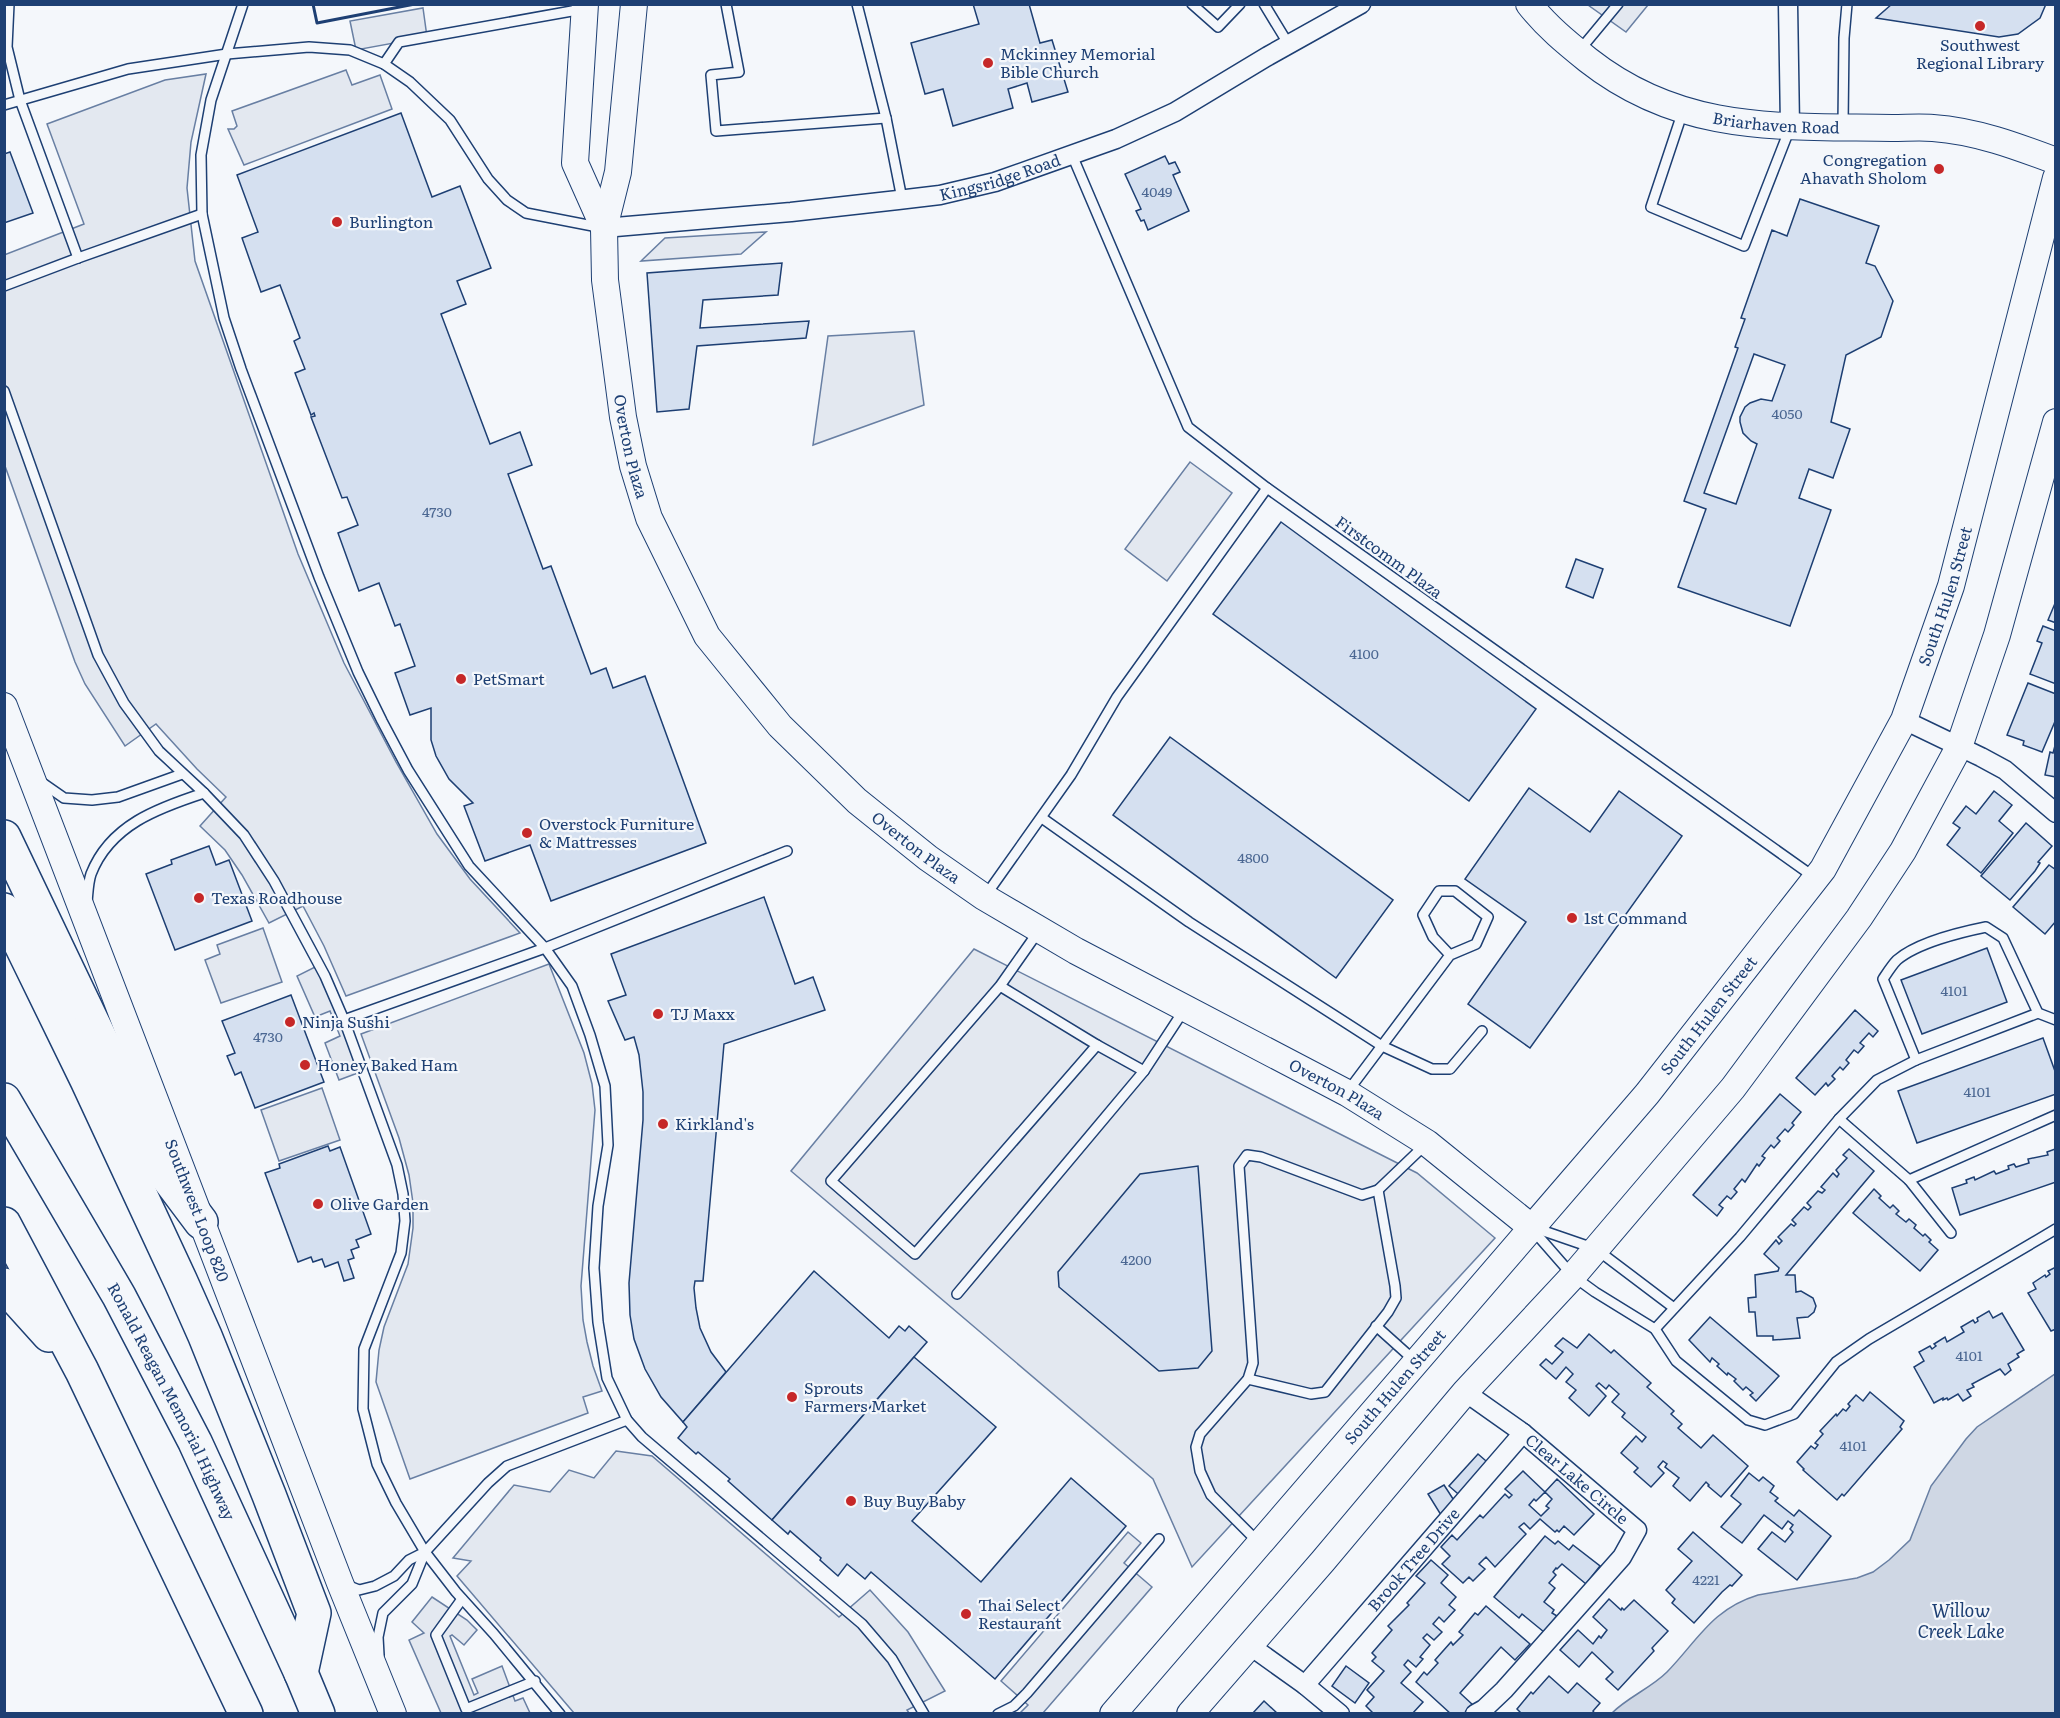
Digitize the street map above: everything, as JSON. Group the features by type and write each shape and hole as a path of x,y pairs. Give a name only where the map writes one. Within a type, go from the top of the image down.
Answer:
{"highway":[{"path":"4,837 165,1174 201,1222"},
{"path":"4,910 162,1240 205,1336 269,1495 314,1613 301,1673"},
{"name":"Ronald Reagan Memorial Highway","path":"4,1100 120,1296 195,1442 318,1713"},
{"path":"4,1224 82,1371 246,1713"},
{"path":"4,1285 82,1371"}],"main road":[{"name":"Overton Plaza","path":"634,4 618,171 604,228 605,280 622,417 633,466 649,518 681,588 707,636 780,726 857,801 928,858 984,897 1076,951 1347,1093 1427,1143 1531,1227"},
{"name":"Briarhaven Road","path":"1529,4 1563,40 1608,76 1646,97 1683,111 1738,123 1934,128 1995,138 2055,161"},
{"name":"Overton Plaza","path":"584,7 575,163 604,228"},
{"name":"South Hulen Street","path":"1113,1713 1647,1094 1828,859 1904,720 1951,586 2055,178"},
{"path":"1190,1713 1323,1561 1465,1392 1573,1276 1733,1088 1860,918 1903,852 1959,747 1997,635 2055,422"},
{"name":"Southwest Loop 820","path":"4,706 340,1583 393,1713"},
{"path":"1134,1713 1146,1675"}],"street":[{"name":"Kingsridge Road","path":"604,228 902,200 940,195 995,182 1116,139 1175,112 1361,4"},
{"path":"1788,4 1790,126"},
{"path":"1904,720 2005,771 2055,813"},
{"name":"Clear Lake Circle","path":"1465,1392 1523,1433 1636,1530 1622,1557 1504,1690 1484,1709 1475,1713"},
{"name":"Brook Tree Drive","path":"1305,1685 1523,1433"},
{"path":"1249,1645 1340,1713"}],"lane":[{"path":"9,4 6,47 20,100 78,258"},
{"path":"243,4 211,100 201,154 202,214 224,318 319,577 358,672 408,770 469,866 545,948 572,986 590,1035 605,1086 608,1145 598,1206 594,1268 598,1322 607,1378 627,1420 654,1448 862,1624 892,1659 924,1713"},
{"path":"726,4 739,72 711,75 716,131 886,118"},
{"path":"857,4 886,118 902,200"},
{"path":"1192,4 1218,27 1240,4"},
{"path":"1264,4 1289,45"},
{"path":"1578,52 1618,4"},
{"path":"1843,127 1844,38 1847,4"},
{"path":"384,64 399,42 584,7"},
{"path":"4,105 128,69 227,54 309,46 350,50 384,64 410,82 450,120 488,179 507,200 526,213 604,228"},
{"path":"1683,111 1652,207 1744,246 1790,126"},
{"name":"Firstcomm Plaza","path":"1072,155 1188,428 1267,488 1815,878"},
{"path":"4,286 202,214"},
{"path":"4,391 98,655 124,703 159,751 244,835 274,881 325,976 344,1020 397,1165 403,1194 405,1221 401,1253 364,1349 363,1408 377,1464 396,1503 426,1552 462,1599 561,1713"},
{"path":"984,897 1071,775 1117,697 1267,488"},
{"path":"30,775 64,798 92,800 118,797 182,774"},
{"path":"86,916 90,876 105,847 133,822 168,805 204,793"},
{"path":"1042,818 1190,922 1382,1046 1432,1069 1450,1069 1482,1031"},
{"path":"344,1020 545,948 787,851"},
{"path":"1347,1093 1449,955 1476,945 1488,917 1455,891 1439,891 1423,915 1433,937 1449,955"},
{"path":"1916,1060 1883,979 1896,961 1920,947 1960,932 1986,927 2003,938 2038,1013 2055,1020"},
{"path":"1040,930 1000,986 831,1181 915,1254 1096,1045"},
{"path":"1000,986 1096,1045 1144,1071"},
{"path":"957,1294 1144,1071 1186,1007"},
{"path":"1655,1329 1740,1237 1839,1119 1877,1080 1916,1060 2038,1013"},
{"path":"1909,1179 2055,1115"},
{"path":"1839,1119 1909,1179 1951,1233"},
{"path":"1260,1544 1211,1495 1200,1471 1196,1447 1200,1434 1248,1379 1253,1363 1239,1166 1247,1155 1261,1156 1362,1195 1378,1190 1427,1143"},
{"path":"1248,1379 1311,1394 1326,1392 1396,1299 1378,1190"},
{"path":"1531,1227 1596,1249 1674,1308"},
{"path":"1531,1227 1573,1276 1595,1293 1655,1329 1676,1361 1748,1420 1766,1425 1794,1414 1836,1362 1869,1339 2055,1229"},
{"path":"1376,1326 1415,1362"},
{"path":"381,1688 378,1637 383,1613 412,1584 426,1552 488,1483 507,1466 627,1420"},
{"path":"998,1713 1014,1706 1027,1693 1159,1539"},
{"path":"340,1583 359,1590 375,1586 394,1576 409,1560 426,1552"},
{"path":"462,1599 436,1635 466,1708 535,1682"}],"shaded area":[{"path":"1588,5 1648,5 1626,32"},
{"path":"423,8 427,37 356,50 350,21"},
{"path":"346,70 352,85 380,75 392,109 244,165 228,129 234,129 237,126 232,111"},
{"path":"206,74 191,142 187,188 195,261 298,554 344,663 437,834 470,879 520,933 346,996 303,906 269,923 225,850 200,826 226,797 156,724 125,746 85,684 75,662 5,466 4,255 84,224 47,124 165,80"},
{"path":"766,232 741,254 641,261 665,238"},
{"path":"914,331 924,405 813,445 828,336"},
{"path":"1190,462 1232,493 1167,581 1125,549"},
{"path":"263,928 282,982 221,1003 205,960 220,954 217,945"},
{"path":"974,949 1417,1173 1495,1238 1192,1567 1153,1479 791,1171"},
{"path":"549,964 584,1053 592,1084 595,1110 581,1286 587,1342 602,1391 583,1397 588,1413 410,1479 376,1382 384,1327 408,1264 413,1228 413,1203 409,1175 399,1138 361,1034"},
{"path":"319,965 363,1071 339,1080 325,1043 340,1036 330,1011 315,1017 297,976"},
{"path":"322,1088 340,1140 279,1161 261,1110"},
{"path":"616,1451 652,1456 839,1617 870,1590 908,1632 945,1691 907,1710 909,1713 574,1713 457,1576 471,1561 453,1558 514,1485 550,1492 569,1470 594,1478"},
{"path":"1128,1532 1141,1543 1124,1563 1152,1587 1043,1713 1020,1713 1028,1705 1001,1681"},
{"path":"432,1597 467,1620 477,1630 464,1645 452,1635 450,1636 474,1695 478,1693 472,1679 502,1666 515,1701 523,1698 530,1713 441,1713 409,1640 424,1633 412,1622"}],"water":[{"name":"Willow Creek Lake","path":"2055,1374 2055,1713 1612,1713 1661,1678 1707,1627 1729,1608 1758,1595 1857,1578 1873,1572 1889,1560 1910,1540 1931,1486 1966,1439 1977,1427"}],"building":[{"name":"Mckinney Memorial Bible Church","path":"973,4 1029,4 1040,43 1052,40 1068,92 1032,102 1027,83 1008,89 1013,108 953,126 943,89 925,94 911,43 979,24"},
{"name":"Southwest Regional Library","path":"1892,4 2046,4 2040,18 2018,34 1999,37 1876,18"},
{"path":"401,113 432,197 460,186 491,268 457,281 466,304 441,314 490,444 520,432 532,465 508,474 543,569 551,566 591,674 606,668 613,688 645,676 706,843 551,901 530,845 485,861 464,806 473,803 449,779 436,756 431,740 431,708 410,715 395,673 415,666 400,624 395,626 379,583 359,591 338,533 358,525 347,497 342,498 311,417 315,416 314,413 311,415 295,373 305,369 294,341 300,338 280,285 261,292 242,238 258,232 237,175"},
{"path":"10,152 33,213 4,223 4,154"},
{"path":"1165,156 1169,164 1175,162 1180,172 1173,175 1189,211 1148,230 1144,220 1141,221 1136,211 1141,209 1125,174"},
{"path":"1800,199 1879,226 1866,263 1875,266 1893,301 1881,337 1846,355 1831,422 1850,429 1833,478 1809,469 1799,498 1831,510 1790,626 1678,587 1706,509 1684,501 1738,348 1735,347 1745,319 1741,318 1772,230 1787,236","holes":["1754,354 1785,365 1772,401 1761,399 1750,403 1740,417 1743,433 1757,444 1736,504 1704,493"]},
{"path":"782,263 778,295 703,300 700,328 809,321 806,338 697,346 689,409 657,412 647,273"},
{"path":"1281,522 1536,709 1469,801 1213,614"},
{"path":"1576,559 1603,569 1593,598 1566,587"},
{"path":"2056,601 2056,623 2048,620"},
{"path":"2043,626 2056,631 2056,684 2030,674 2042,643 2037,641"},
{"path":"2028,683 2056,694 2056,719 2042,752 2023,745 2024,741 2007,735"},
{"path":"1170,737 1393,900 1336,978 1113,815"},
{"path":"2056,742 2056,777 2045,775 2050,752 2053,753"},
{"name":"1st Command","path":"1529,788 1590,832 1619,791 1682,836 1530,1048 1468,1004 1526,922 1465,879"},
{"path":"1994,791 2012,805 1999,821 2013,833 1981,873 1947,845 1960,828 1953,823 1966,806 1976,814"},
{"path":"2026,823 2052,846 2038,862 2040,863 2035,871 2010,900 1981,876"},
{"name":"Texas Roadhouse","path":"209,846 216,865 229,860 252,921 175,950 146,874 172,864 171,860"},
{"path":"2049,865 2056,870 2056,921 2045,934 2013,907"},
{"path":"764,897 795,984 813,977 825,1010 724,1044 703,1281 695,1281 694,1288 700,1328 711,1352 726,1372 683,1422 661,1397 645,1369 634,1339 630,1315 629,1283 643,1120 643,1092 639,1055 634,1037 625,1040 608,1001 626,995 611,954"},
{"path":"1987,948 2007,1002 1922,1034 1901,980"},
{"path":"291,995 324,1082 255,1108 241,1072 235,1075 227,1056 235,1053 222,1021"},
{"path":"1855,1010 1878,1031 1873,1037 1869,1033 1860,1043 1864,1046 1858,1053 1854,1050 1846,1060 1849,1063 1843,1070 1840,1067 1832,1076 1835,1079 1828,1086 1826,1083 1815,1095 1796,1078"},
{"path":"2043,1038 2056,1074 2056,1094 1917,1143 1898,1091"},
{"path":"1780,1094 1801,1112 1788,1132 1785,1129 1777,1138 1780,1141 1774,1148 1771,1145 1762,1156 1765,1158 1759,1166 1757,1164 1745,1182 1742,1179 1734,1189 1737,1192 1731,1199 1727,1196 1719,1205 1723,1208 1717,1216 1693,1195"},
{"name":"Olive Garden","path":"328,1146 330,1151 340,1147 371,1234 356,1240 359,1247 351,1250 354,1258 348,1260 354,1278 344,1281 338,1262 325,1267 322,1259 313,1262 311,1257 298,1262 265,1173 280,1168 279,1164"},
{"path":"1849,1149 1874,1171 1786,1275 1795,1275 1796,1292 1801,1291 1813,1298 1816,1306 1814,1312 1808,1317 1797,1318 1800,1338 1773,1340 1773,1336 1757,1336 1755,1312 1749,1312 1748,1298 1756,1297 1755,1275 1778,1271 1779,1268 1764,1254 1776,1240 1779,1244 1782,1241 1778,1237 1791,1224 1794,1226 1796,1224 1792,1220 1804,1207 1808,1210 1811,1207 1807,1203 1818,1191 1822,1193 1825,1190 1821,1187 1833,1173 1837,1177 1839,1174 1836,1170 1847,1158 1843,1155"},
{"path":"2055,1149 2056,1182 1960,1215 1952,1188 1967,1183 1966,1180 1974,1177 1975,1180 1994,1171 1996,1174 2009,1169 2008,1166 2014,1164 2016,1167 2029,1163 2028,1159 2048,1155 2047,1152"},
{"path":"1198,1166 1212,1351 1198,1368 1159,1371 1059,1287 1058,1272 1140,1174"},
{"path":"1874,1189 1881,1196 1879,1198 1890,1208 1893,1205 1899,1211 1896,1214 1906,1222 1909,1219 1916,1225 1914,1228 1923,1236 1925,1234 1931,1240 1929,1242 1938,1250 1920,1271 1853,1213"},
{"path":"2056,1267 2056,1329 2051,1331 2028,1293 2036,1289 2033,1283 2045,1275 2046,1277 2050,1274 2048,1271"},
{"name":"Sprouts Farmers Market","path":"814,1271 889,1338 899,1326 905,1331 909,1326 927,1342 772,1520 728,1481 730,1479 678,1438 687,1427 683,1422"},
{"path":"1989,1311 1993,1318 2002,1313 2024,1350 2017,1354 2019,1357 2008,1364 2011,1370 2005,1375 2000,1369 1972,1384 1974,1387 1967,1390 1971,1396 1963,1401 1958,1394 1948,1400 1947,1398 1943,1400 1943,1398 1934,1403 1914,1367 1924,1361 1919,1352 1930,1346 1932,1349 1936,1346 1934,1344 1945,1337 1947,1342 1964,1332 1961,1327 1973,1320 1975,1323 1978,1321 1977,1318"},
{"path":"1710,1317 1779,1376 1756,1401 1750,1395 1753,1393 1746,1387 1743,1390 1734,1381 1736,1379 1728,1373 1727,1375 1712,1358 1710,1362 1689,1340"},
{"path":"1589,1334 1611,1353 1614,1350 1651,1383 1647,1387 1674,1411 1671,1414 1682,1424 1678,1428 1701,1448 1713,1435 1748,1466 1721,1497 1706,1482 1690,1501 1673,1486 1679,1478 1665,1467 1667,1464 1663,1461 1658,1467 1664,1473 1651,1487 1634,1472 1638,1468 1621,1453 1636,1436 1642,1442 1646,1437 1622,1417 1625,1413 1612,1402 1619,1394 1609,1385 1606,1389 1599,1383 1596,1386 1606,1396 1589,1416 1569,1398 1576,1390 1566,1382 1573,1374 1566,1367 1556,1379 1540,1365 1546,1359 1552,1364 1563,1352 1555,1346 1563,1338 1577,1348"},
{"path":"914,1357 996,1427 912,1521 981,1582 1071,1478 1126,1526 995,1679 871,1572 865,1579 847,1564 838,1576 790,1531 788,1534 772,1520"},
{"path":"1870,1392 1904,1421 1900,1427 1902,1429 1844,1496 1842,1494 1837,1500 1797,1462 1811,1446 1815,1449 1818,1445 1815,1443 1823,1434 1820,1431 1836,1414 1837,1416 1843,1409 1846,1411 1850,1406 1848,1404 1856,1395 1863,1401"},
{"path":"1478,1454 1493,1467 1464,1499 1449,1486"},
{"path":"1523,1471 1545,1492 1557,1479 1594,1514 1574,1535 1564,1526 1559,1532 1557,1530 1555,1532 1540,1519 1530,1529 1524,1523 1519,1527 1526,1534 1495,1567 1486,1557 1479,1564 1485,1569 1473,1581 1469,1577 1463,1583 1442,1564 1450,1556 1441,1547 1452,1535 1457,1540 1480,1515 1483,1518 1505,1494 1509,1498 1512,1495 1505,1489","holes":["1545,1492 1552,1499 1546,1506 1549,1508 1541,1516 1529,1505"]},
{"path":"1749,1473 1759,1481 1763,1477 1774,1486 1770,1492 1778,1498 1775,1501 1794,1516 1799,1510 1831,1536 1797,1580 1758,1549 1772,1532 1785,1542 1793,1532 1790,1529 1793,1525 1788,1521 1782,1529 1764,1515 1742,1543 1721,1527 1741,1504 1731,1496"},
{"path":"1444,1485 1457,1505 1441,1515 1428,1494"},
{"path":"1693,1532 1742,1575 1732,1586 1730,1585 1722,1592 1694,1623 1672,1603 1675,1599 1666,1590 1692,1561 1678,1549"},
{"path":"1545,1536 1555,1544 1558,1541 1569,1550 1573,1545 1600,1566 1586,1584 1562,1564 1556,1568 1553,1572 1556,1575 1549,1583 1555,1588 1544,1602 1554,1610 1552,1613 1557,1616 1544,1632 1522,1614 1519,1618 1494,1597"},
{"path":"1431,1560 1448,1575 1441,1583 1456,1597 1449,1605 1455,1610 1444,1622 1439,1617 1433,1624 1442,1632 1434,1640 1427,1634 1423,1638 1430,1645 1420,1657 1423,1659 1416,1667 1408,1660 1404,1665 1411,1672 1401,1683 1423,1702 1412,1714 1374,1714 1366,1706 1374,1697 1367,1690 1384,1671 1372,1661 1376,1657 1372,1653 1392,1630 1388,1626 1409,1605 1407,1603 1425,1583 1416,1576"},
{"path":"1609,1599 1621,1610 1622,1608 1624,1610 1634,1600 1668,1631 1652,1648 1654,1651 1618,1690 1606,1679 1613,1672 1592,1652 1579,1667 1560,1650 1578,1630 1593,1644 1599,1636 1601,1638 1607,1630 1593,1617"},
{"path":"1486,1606 1530,1644 1515,1660 1501,1647 1460,1693 1473,1705 1466,1714 1451,1714 1416,1682 1424,1672 1427,1675 1438,1663 1435,1660 1451,1642 1453,1645 1463,1635 1459,1632 1475,1613 1478,1615"},
{"path":"1346,1666 1369,1683 1355,1703 1332,1686"},
{"path":"1549,1676 1568,1693 1577,1683 1600,1703 1593,1711 1595,1714 1522,1714 1517,1709"},
{"path":"1264,1701 1278,1714 1252,1714"}],"wall":[{"path":"313,4 317,23 415,4"}],"place":[{"name":"Southwest Regional Library","path":"1980,26"},
{"name":"Mckinney Memorial Bible Church","path":"988,63"},
{"name":"Congregation Ahavath Sholom","path":"1939,169"},
{"name":"Burlington","path":"337,222"},
{"name":"PetSmart","path":"461,679"},
{"name":"Overstock Furniture & Mattresses","path":"527,833"},
{"name":"Texas Roadhouse","path":"199,898"},
{"name":"1st Command","path":"1572,918"},
{"name":"TJ Maxx","path":"658,1014"},
{"name":"Ninja Sushi","path":"290,1022"},
{"name":"Honey Baked Ham","path":"305,1065"},
{"name":"Kirkland's","path":"663,1124"},
{"name":"Olive Garden","path":"318,1204"},
{"name":"Sprouts Farmers Market","path":"792,1397"},
{"name":"Buy Buy Baby","path":"851,1501"},
{"name":"Thai Select Restaurant","path":"966,1614"}]}
